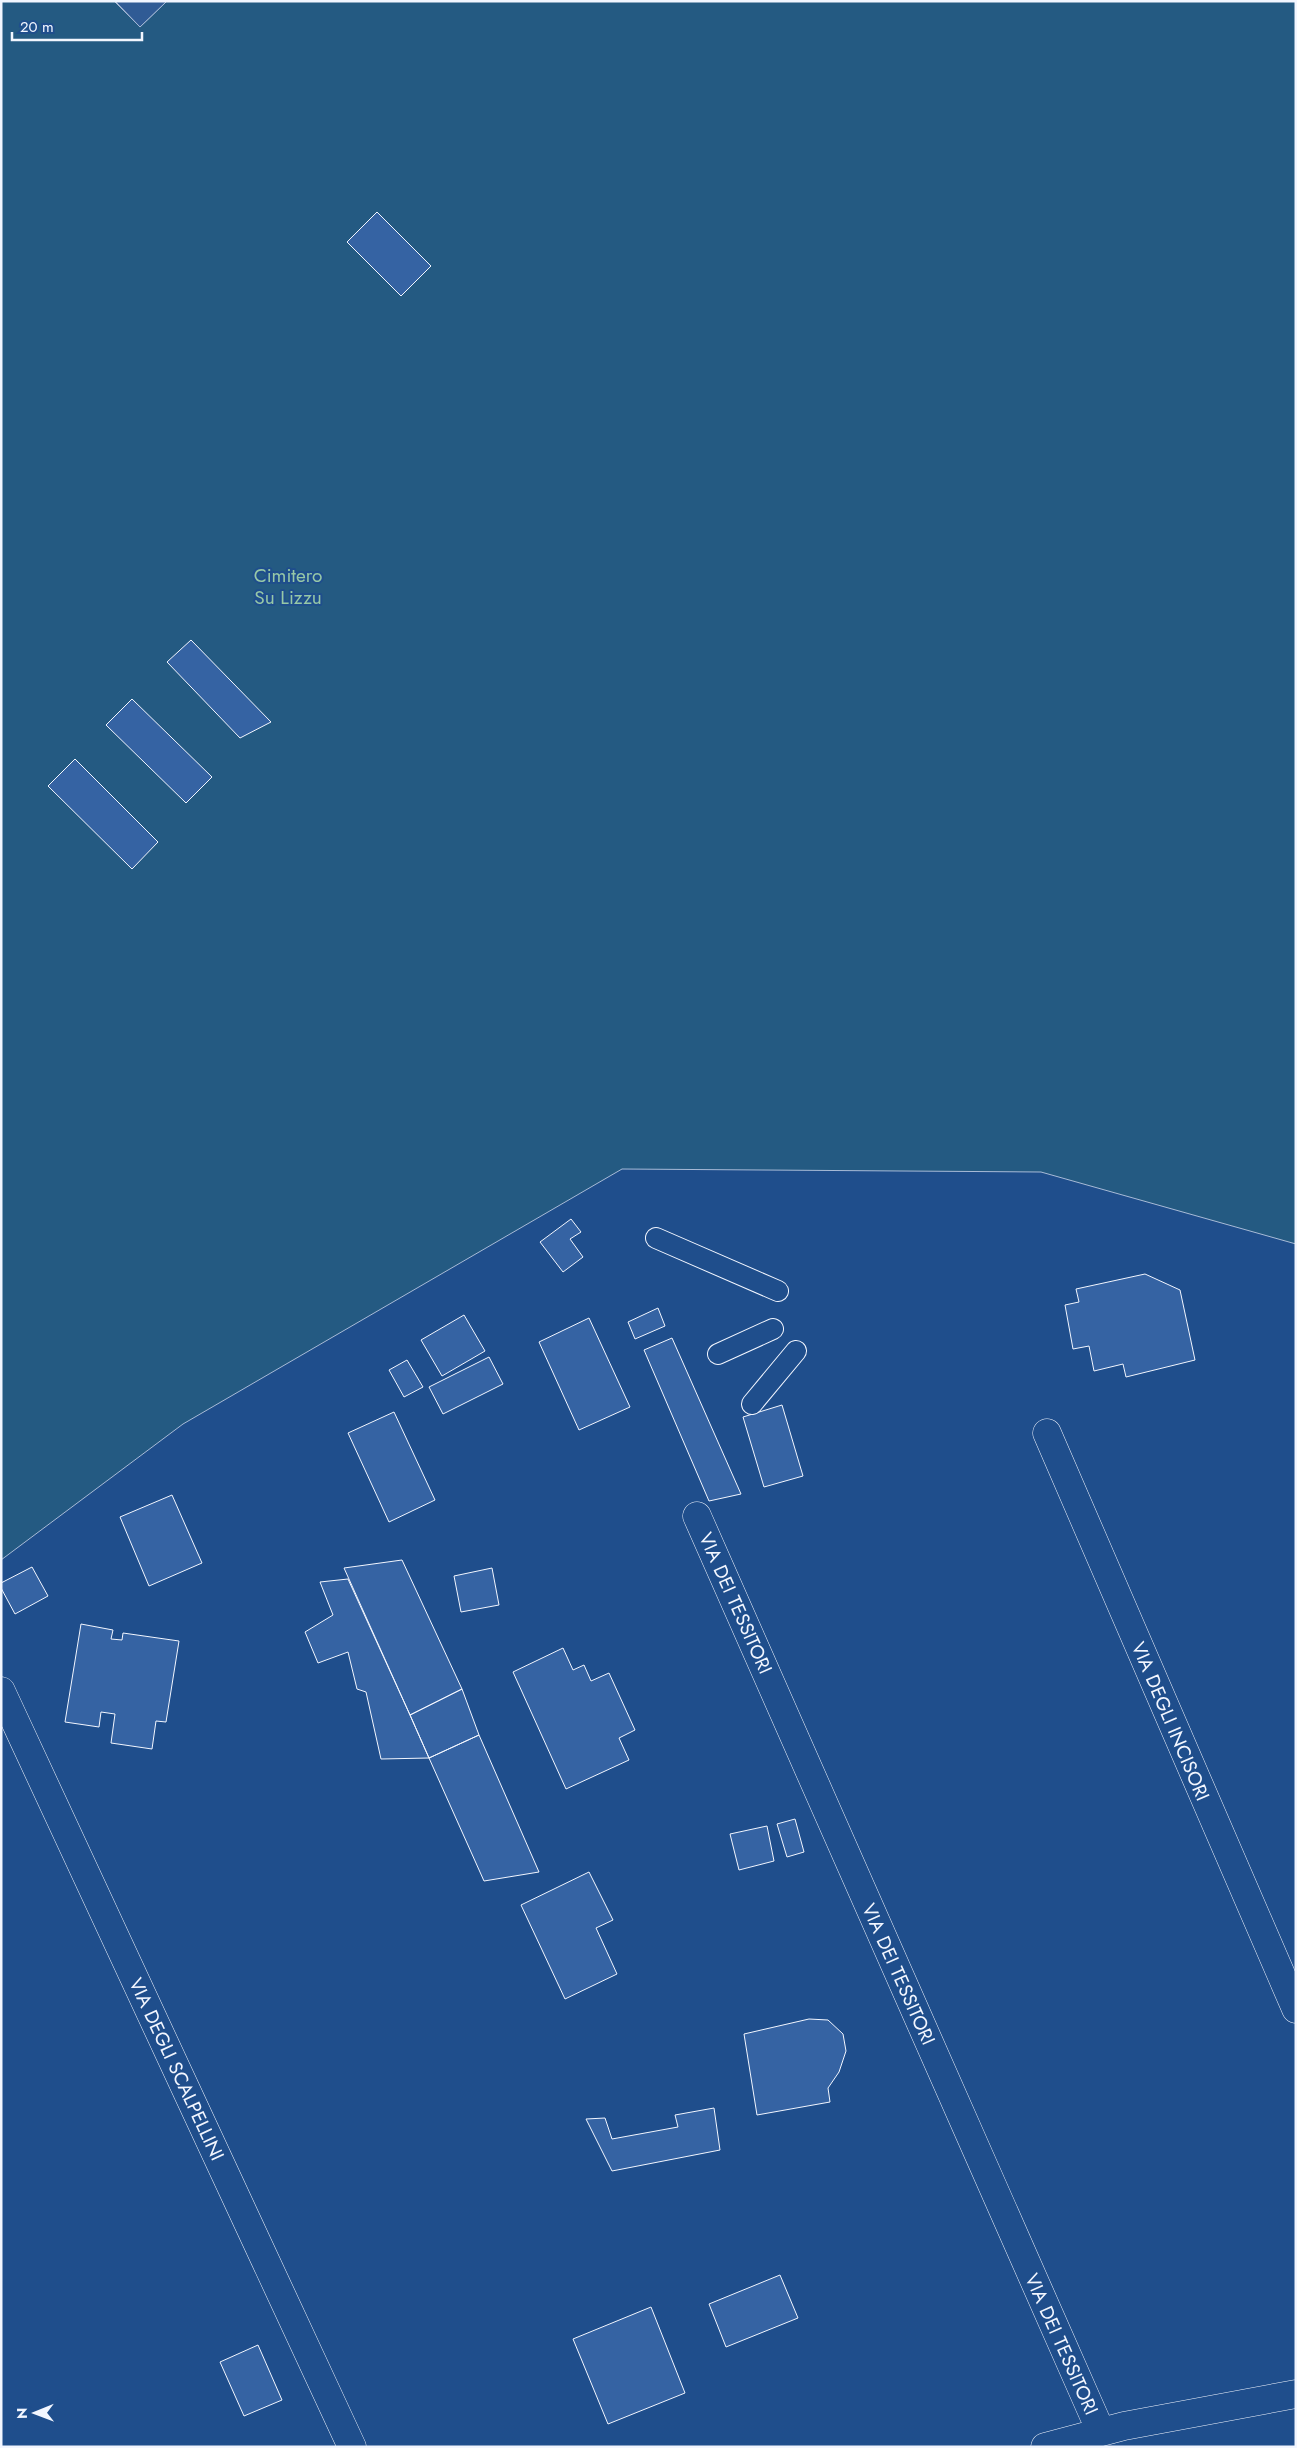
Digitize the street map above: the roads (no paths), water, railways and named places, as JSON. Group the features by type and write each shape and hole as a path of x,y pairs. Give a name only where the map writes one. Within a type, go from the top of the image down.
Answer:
{"street":[{"name":"VIA DEGLI INCISORI","path":"1047,1432 1296,2009"},
{"name":"VIA DEI TESSITORI","path":"697,1516 1101,2432"},
{"name":"VIA DEGLI SCALPELLINI","path":"1,1691 352,2447"},
{"path":"1045,2447 1101,2432 1296,2394"}],"lane":[{"path":"656,1238 778,1292"},
{"path":"718,1354 773,1329"},
{"path":"752,1404 796,1351"}],"park label":[{"name":"Cimitero Su Lizzu","path":"288,586"}]}
